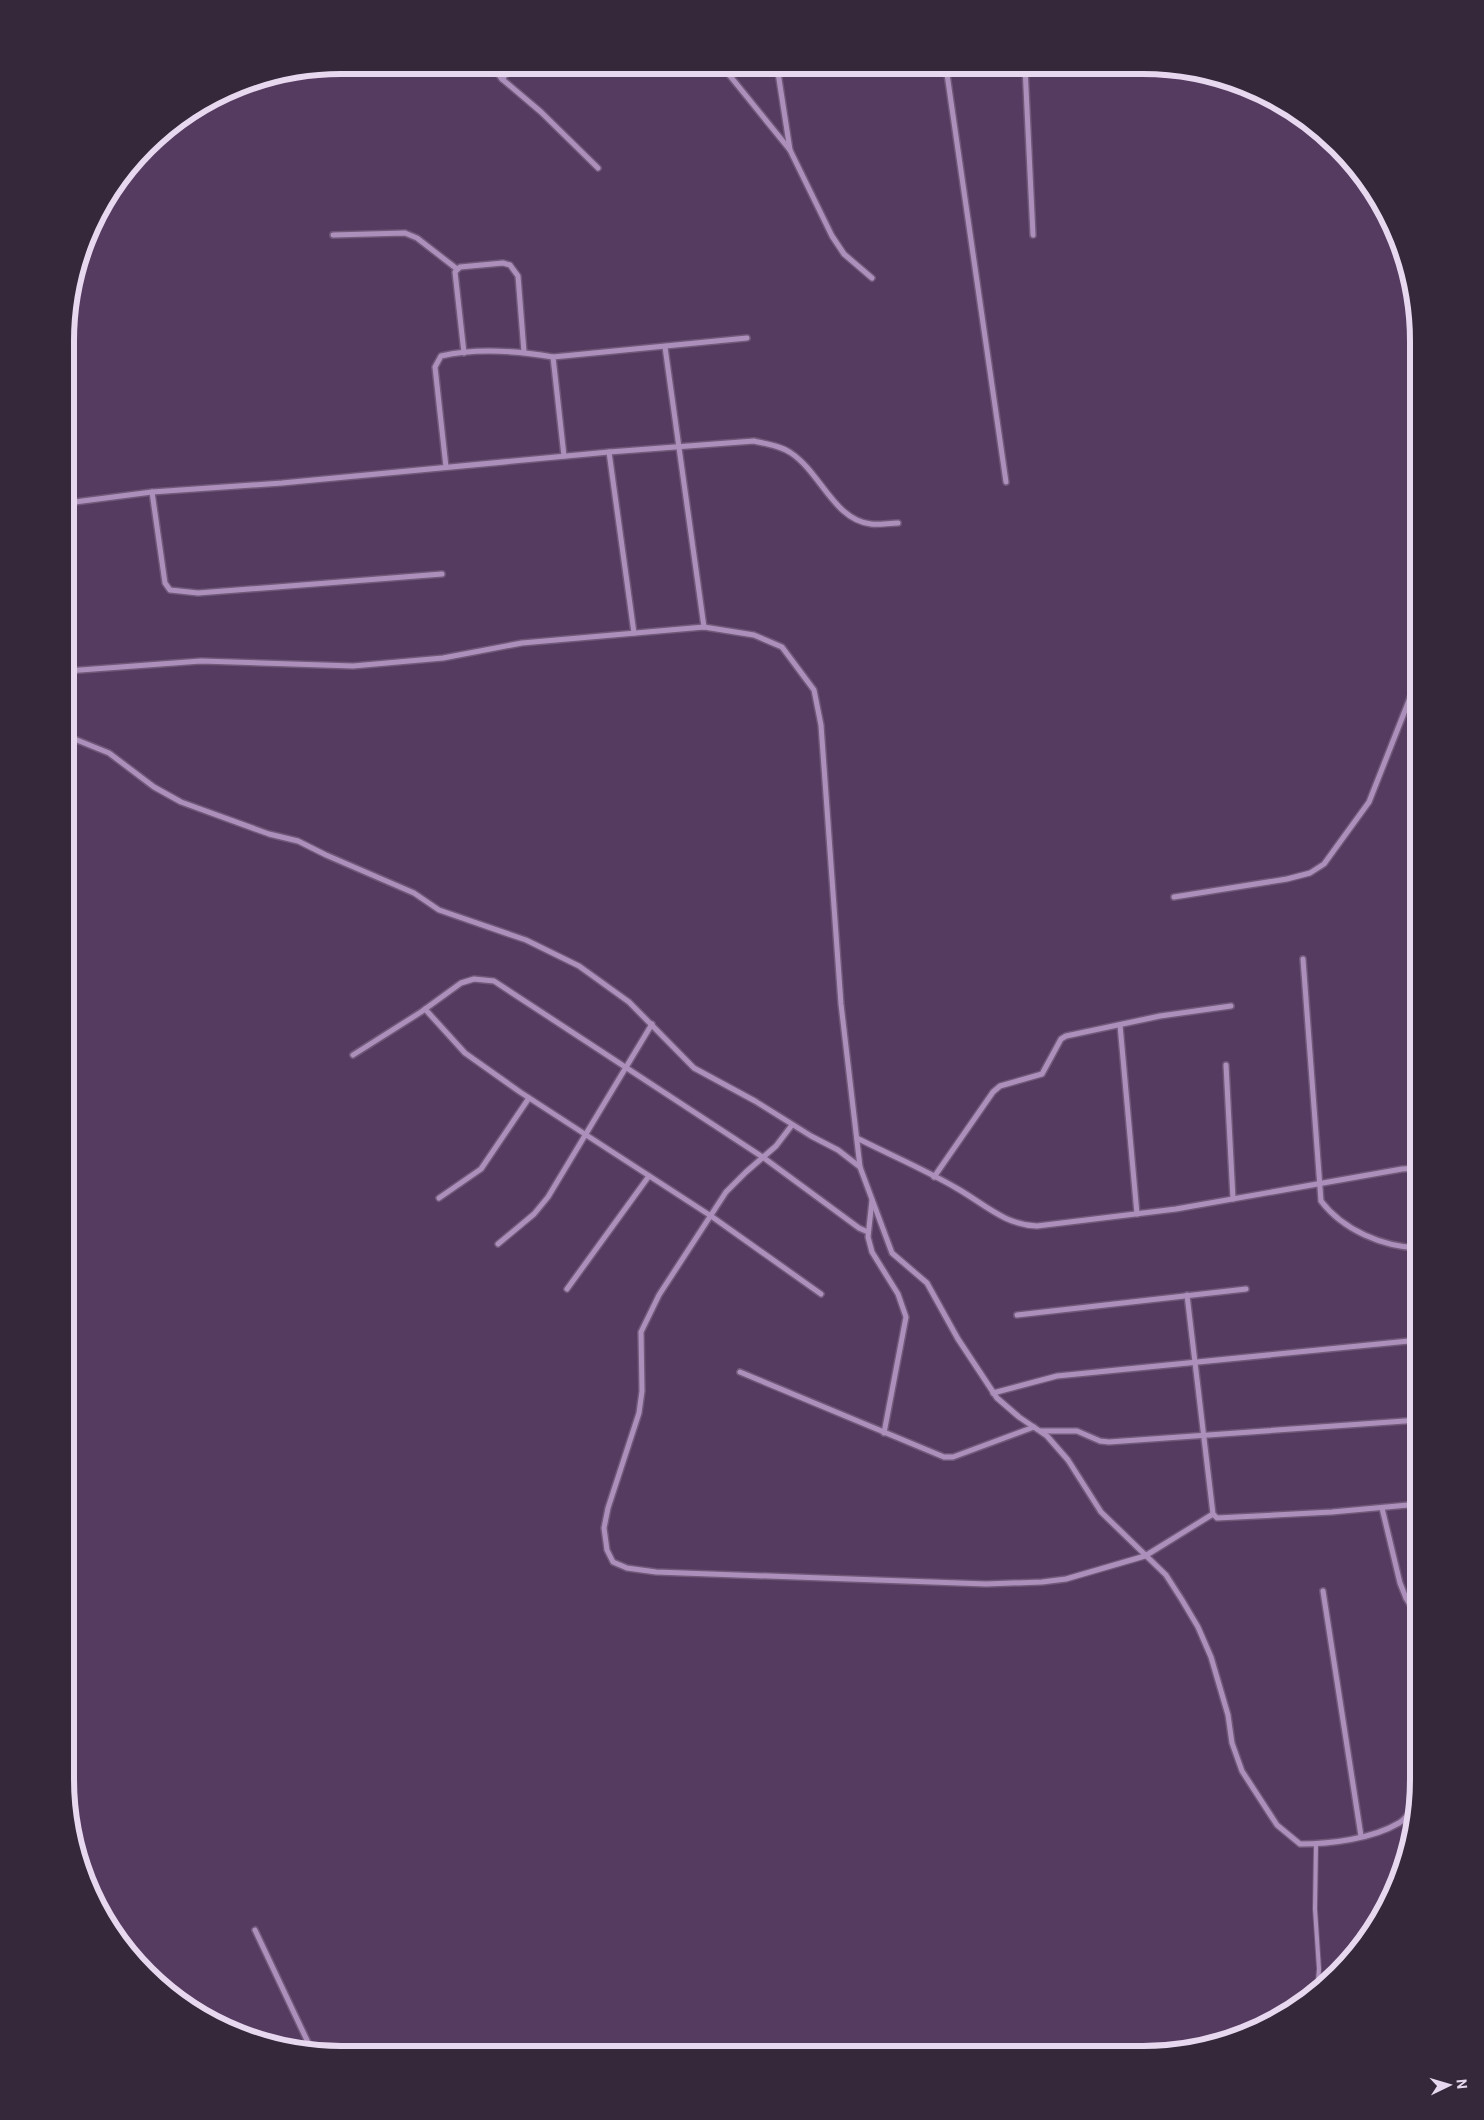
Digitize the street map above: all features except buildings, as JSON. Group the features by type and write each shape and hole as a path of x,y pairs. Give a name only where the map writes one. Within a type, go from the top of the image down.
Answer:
{"street":[{"path":"498,74 541,112 598,168"},
{"path":"502,79 507,74"},
{"path":"728,74 790,150 832,236 844,254 872,278"},
{"path":"778,74 790,150"},
{"path":"947,74 1006,482"},
{"path":"1024,74 1033,235"},
{"path":"333,235 405,233 417,238 457,269 503,263 510,265 518,276 524,352"},
{"path":"457,269 454,277 464,353"},
{"path":"446,467 435,367 441,356 464,353 524,352 553,357 747,338"},
{"path":"665,347 704,627"},
{"path":"553,357 564,456"},
{"path":"74,502 152,492 282,483 609,452 754,442 776,447 791,454 817,477 838,508 851,517 869,524 898,523"},
{"path":"609,452 634,634"},
{"path":"152,492 165,583 170,590 198,593 442,574"},
{"path":"74,670 201,661 353,666 443,658 522,643 704,627 754,635 782,648 814,690 821,725 841,1004 860,1167 892,1253 927,1283 958,1339 993,1393 1019,1417 1040,1431 1068,1460 1101,1512 1166,1576 1198,1627 1220,1685 1232,1743 1242,1771 1277,1825 1300,1844 1331,1844 1401,1822 1408,1814"},
{"path":"1174,897 1287,879 1310,873 1324,864 1369,802 1410,698"},
{"path":"74,739 109,753 154,787 181,802 269,834 298,841 414,893 439,910 526,940 578,966 629,1002 694,1068 731,1087 838,1150 860,1167"},
{"path":"1303,959 1318,1184 1321,1201 1329,1211 1364,1235 1386,1244 1410,1247"},
{"path":"353,1055 425,1009 461,983 474,978 484,978 494,982 764,1158 868,1232"},
{"path":"934,1177 993,1092 1000,1086 1042,1074 1055,1046 1066,1036 1231,1006"},
{"path":"425,1009 465,1053 529,1098 711,1216 821,1294"},
{"path":"498,1244 534,1214 548,1197 652,1024"},
{"path":"1120,1025 1137,1214"},
{"path":"1226,1065 1234,1199"},
{"path":"439,1198 481,1169 529,1098"},
{"path":"792,1124 776,1146 726,1192 659,1294 641,1332 642,1391 639,1413 608,1508 604,1528 606,1550 613,1562 627,1568 656,1572 986,1584 1066,1579 1145,1556 1213,1514"},
{"path":"857,1138 958,1189 990,1211 1024,1226 1137,1214 1410,1169"},
{"path":"567,1289 649,1176"},
{"path":"872,1200 868,1232 872,1252 898,1294 906,1317 884,1433"},
{"path":"1017,1315 1246,1289"},
{"path":"1187,1295 1213,1514 1217,1518 1410,1505"},
{"path":"993,1393 1057,1376 1410,1341"},
{"path":"740,1372 944,1457 953,1457 1034,1427"},
{"path":"1040,1431 1077,1431 1100,1441 1109,1442 1410,1421"},
{"path":"1382,1508 1406,1598 1410,1605"},
{"path":"1323,1591 1361,1836"},
{"path":"1406,1598 1410,1598"},
{"path":"255,1930 309,2044"}],"lane":[{"path":"1316,1844 1315,1909 1319,1968 1317,1981"}]}
